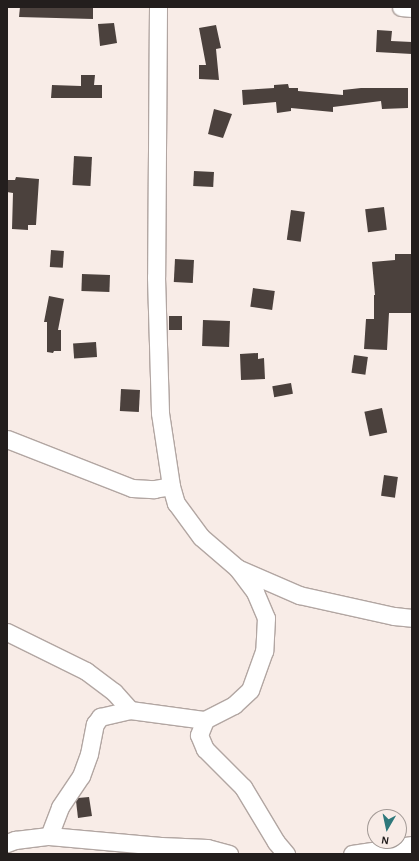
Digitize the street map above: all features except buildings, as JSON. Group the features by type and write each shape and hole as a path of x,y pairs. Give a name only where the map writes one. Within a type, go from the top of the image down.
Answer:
{"street":[{"path":"49,836 60,807 81,776 89,754 95,724 100,717 130,710 205,720 234,705 250,690 264,651 266,618 254,592 237,568 201,536 176,503 171,486 160,413 156,277 158,7"},
{"path":"401,7 412,8"},
{"path":"7,439 132,488 171,486"},
{"path":"237,568 299,595 394,616 412,618"},
{"path":"7,632 86,671 114,692 130,710"},
{"path":"205,720 199,735 205,749 242,786 276,842 286,854"},
{"path":"7,843 15,840 49,836 161,846 207,848 229,854"},
{"path":"352,854 412,845"}]}
